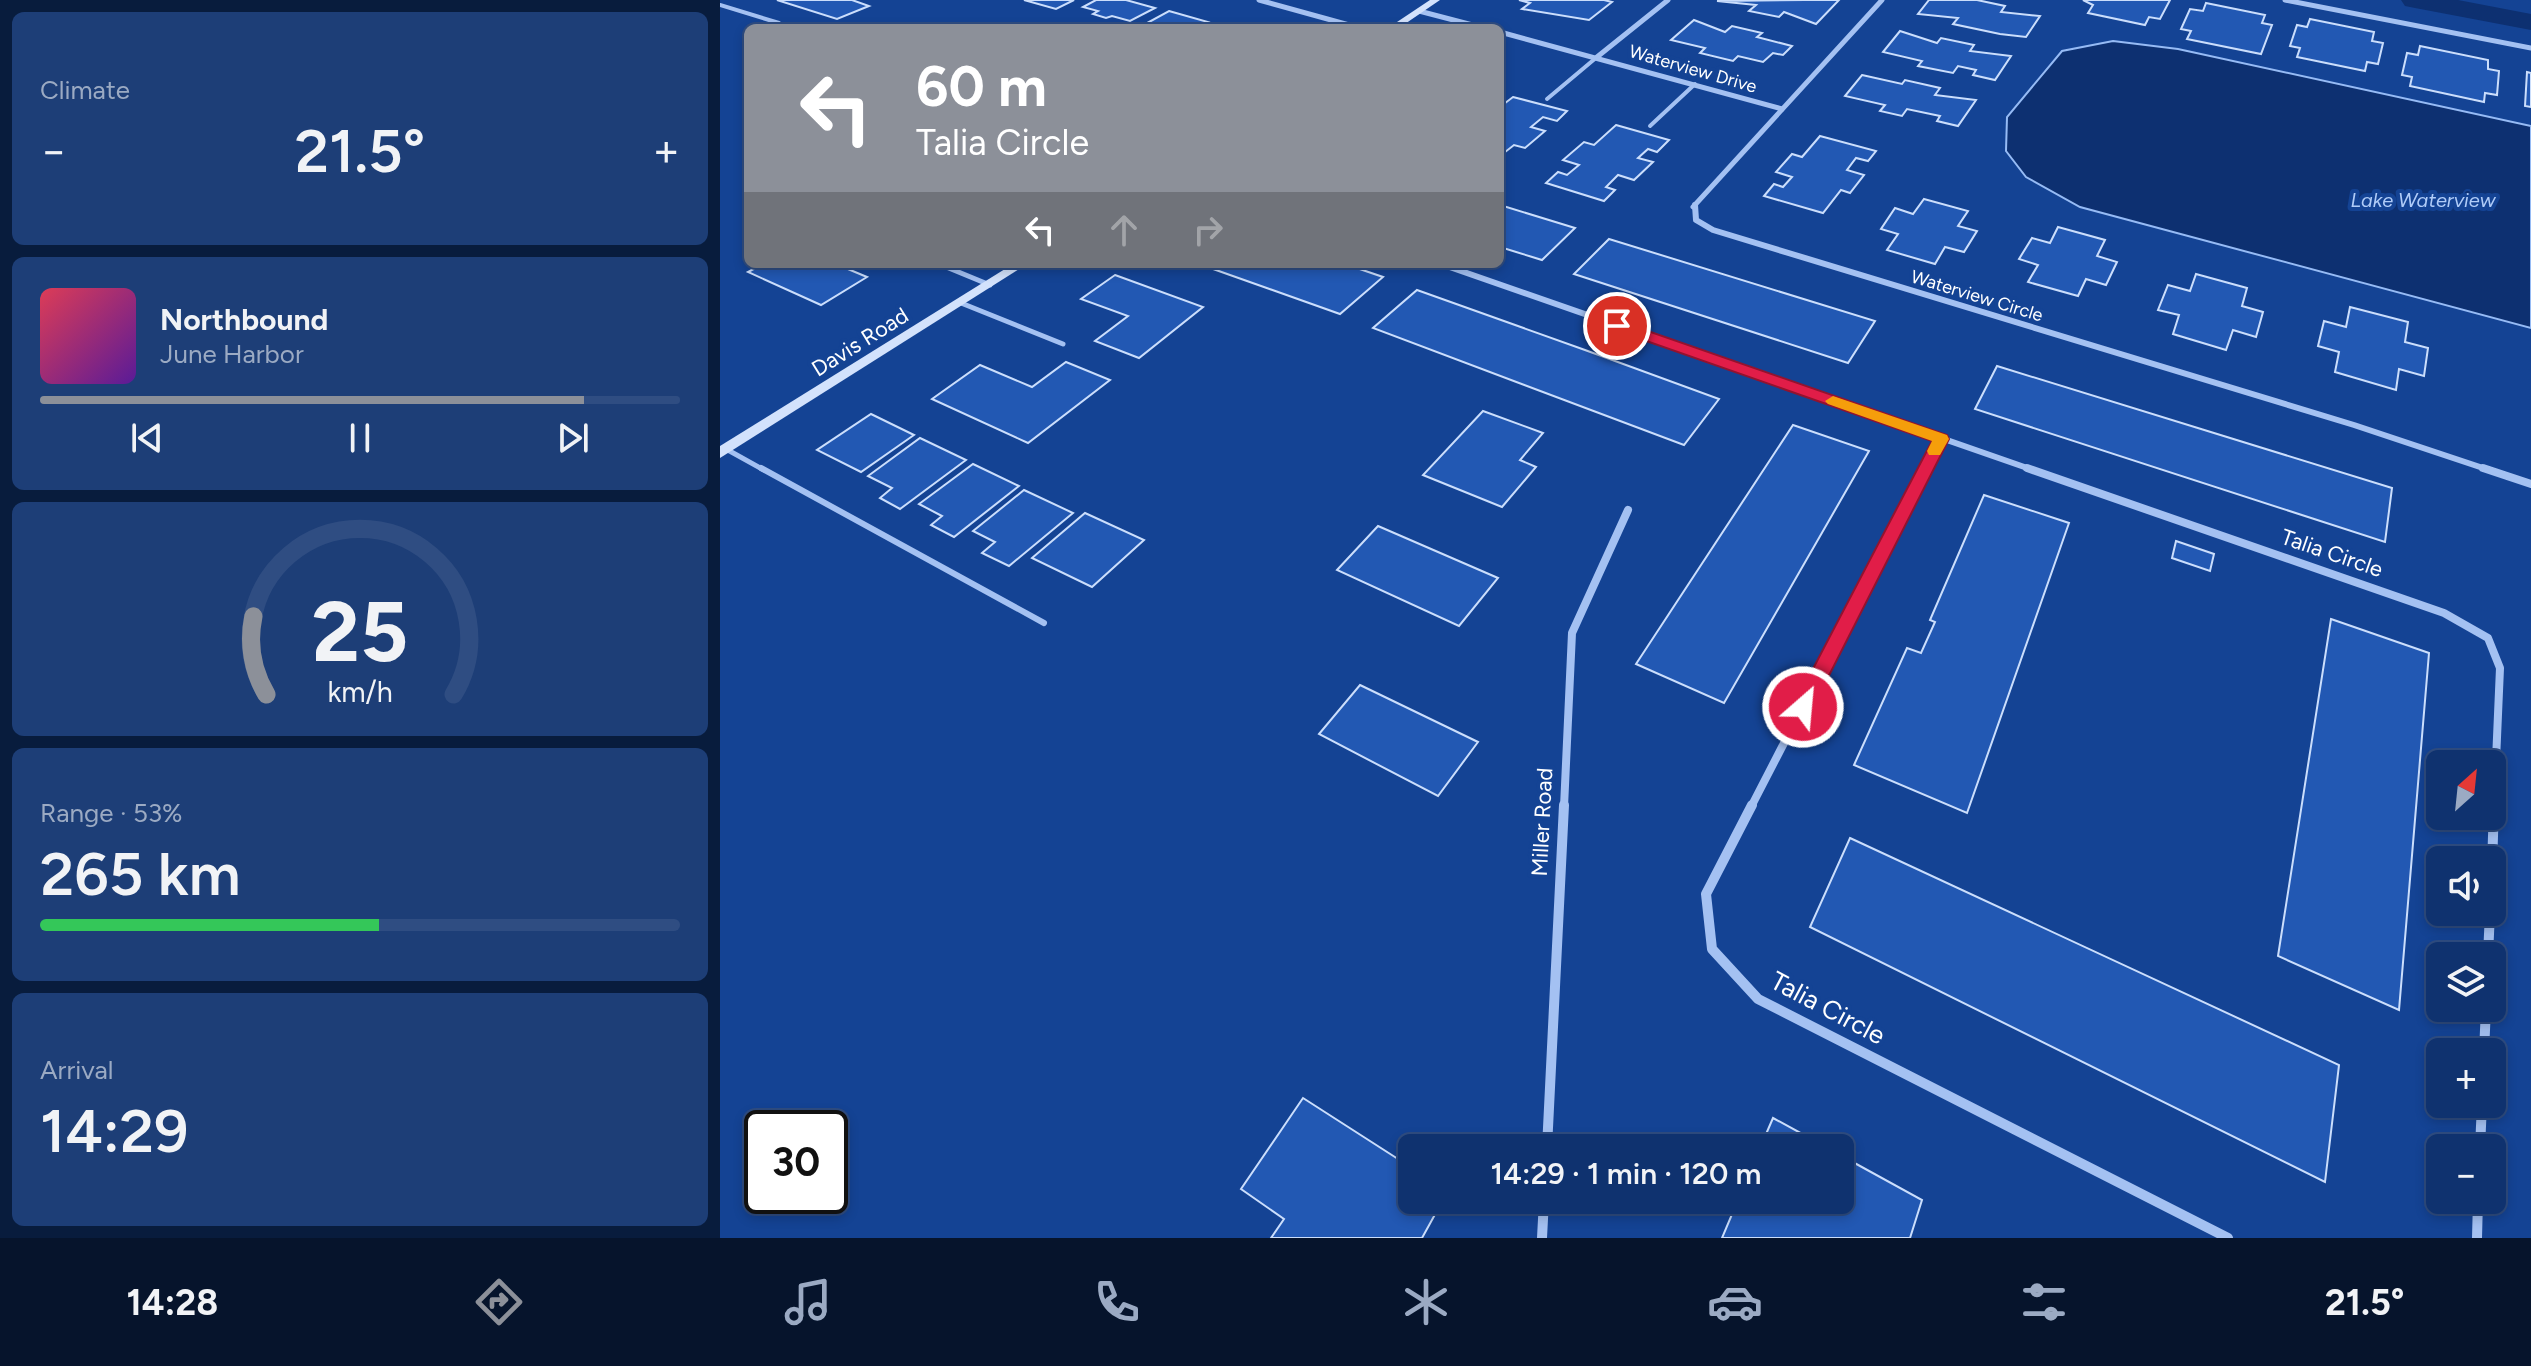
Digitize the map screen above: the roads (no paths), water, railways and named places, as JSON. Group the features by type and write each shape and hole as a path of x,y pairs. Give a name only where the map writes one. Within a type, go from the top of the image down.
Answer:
{"street":[{"path":"1259,0 1346,24"},
{"path":"1399,24 1436,0"},
{"name":"Waterview Drive","path":"1597,57 1668,0"},
{"name":"Waterview Circle","path":"1882,0 1693,207 1696,220 1713,230 2354,425 2531,484"},
{"path":"2285,0 2531,48"},
{"path":"1419,11 1469,24"},
{"name":"Waterview Drive","path":"1504,33 1782,109"},
{"name":"Davis Road","path":"723,451 1015,268"},
{"name":"Talia Circle","path":"1452,268 2444,613 2488,638 2500,668 2493,846"},
{"name":"Talia Circle","path":"1941,439 1706,894 1712,949 1758,999 2228,1238"},
{"name":"Miller Road","path":"1548,1134 1572,633 1628,510"},
{"path":"1542,1238 1543,1214"},
{"path":"2477,1238 2478,1214"}],"lane":[{"path":"720,5 779,23"},
{"path":"1547,99 1597,57"},
{"path":"1650,126 1695,84"},
{"path":"949,268 990,285"},
{"path":"961,303 1063,344"},
{"path":"723,451 1044,623"}],"water":[{"name":"Lake Waterview","path":"2113,41 2178,49 2531,126 2531,328 2080,207 2026,177 2006,151 2007,117 2062,51"}],"waterway":[{"path":"2415,0 2531,22"}]}
